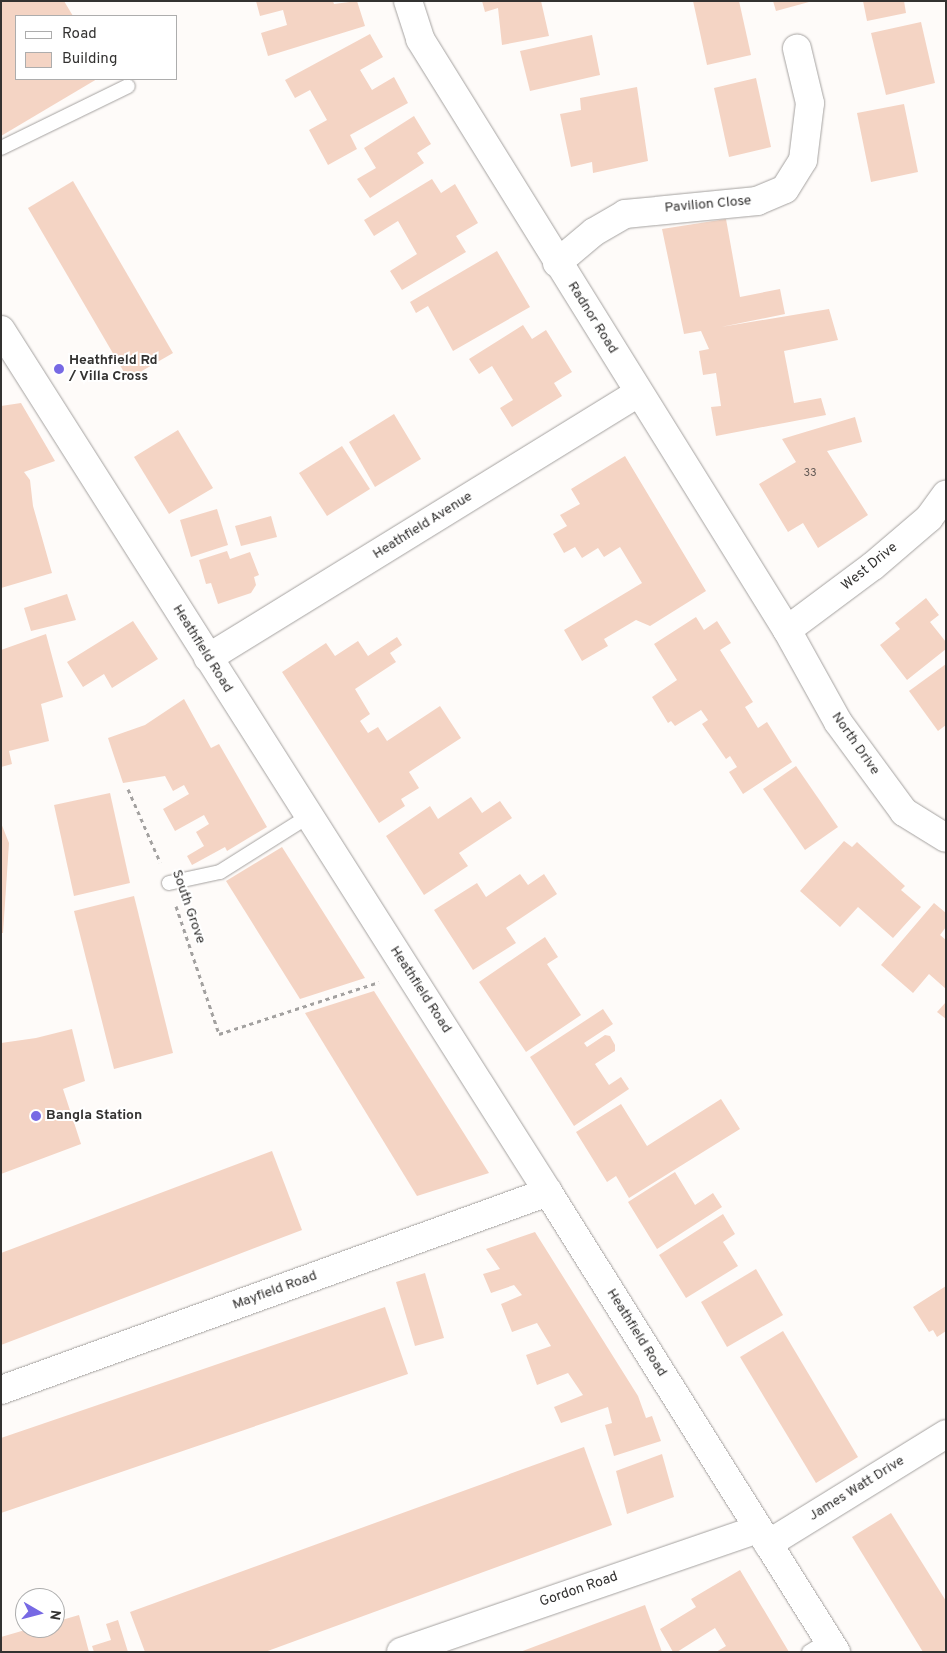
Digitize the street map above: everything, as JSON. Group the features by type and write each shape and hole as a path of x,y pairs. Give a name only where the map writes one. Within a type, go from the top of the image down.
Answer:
{"street":[{"name":"Radnor Road","path":"408,1 420,39 557,263 787,630"},
{"name":"Pavilion Close","path":"557,263 594,232 625,214 757,201 785,189 803,160 810,103 797,49"},
{"name":"Heathfield Road","path":"1,330 548,1192 763,1536 824,1648"},
{"name":"Heathfield Avenue","path":"208,658 638,393"},
{"name":"West Drive","path":"787,630 873,566 929,518 946,495"},
{"name":"North Drive","path":"787,630 838,722 904,812 946,838"},
{"name":"Mayfield Road","path":"1,1390 548,1192"},
{"name":"James Watt Drive","path":"763,1536 946,1434"},
{"name":"Gordon Road","path":"401,1652 763,1536"}],"lane":[{"path":"1,148 128,86"},
{"path":"169,883 220,872 309,816"}],"path":[{"name":"South Grove","path":"128,790 169,883 219,1034 384,981"}],"building":[{"path":"1,1 64,1 72,15 15,15 15,80 95,80 1,136"},
{"path":"256,1 333,1 334,4 357,1 365,26 268,56 261,33 287,25 283,10 260,16"},
{"path":"482,1 541,1 549,36 502,45 498,8 485,12"},
{"path":"693,1 739,1 751,55 707,65"},
{"path":"773,1 809,1 809,2 776,11"},
{"path":"863,1 904,1 906,13 867,21"},
{"path":"921,22 935,83 886,95 871,33"},
{"path":"370,34 383,57 360,70 372,90 394,77 408,103 350,135 357,149 328,165 309,130 327,120 310,90 295,98 285,80"},
{"path":"592,35 600,75 530,91 520,51"},
{"path":"756,78 771,147 729,157 714,88"},
{"path":"637,87 648,161 593,173 592,162 571,167 560,114 581,110 580,98"},
{"path":"904,104 918,172 871,182 857,113"},
{"path":"414,116 431,144 417,153 424,163 370,198 357,179 376,168 364,148"},
{"path":"432,179 441,193 455,184 478,223 456,236 466,252 402,290 390,271 417,254 398,221 374,236 364,220"},
{"path":"73,181 173,353 128,379 28,208"},
{"path":"726,219 740,297 780,289 785,314 721,327 829,309 838,340 784,351 794,403 821,398 826,415 716,436 711,407 721,406 716,373 703,375 699,351 709,349 701,331 684,334 662,229"},
{"path":"497,251 530,307 453,351 428,306 416,313 410,302"},
{"path":"523,325 532,339 546,330 572,372 554,383 562,396 512,427 500,408 513,400 492,366 479,374 469,359"},
{"path":"21,403 55,461 24,472 30,480 33,506 52,573 1,588 1,406"},
{"path":"394,414 421,459 375,487 349,442"},
{"path":"855,417 862,442 827,451 868,515 818,548 803,523 788,532 759,484 796,462 782,439"},
{"path":"178,430 213,488 169,514 134,457"},
{"path":"342,446 370,489 327,516 299,473"},
{"path":"625,456 706,591 650,626 636,620 604,639 608,646 582,661 564,630 642,583 620,547 604,557 598,548 582,558 575,547 564,553 553,534 567,526 560,515 580,504 571,489"},
{"path":"217,509 228,545 191,557 180,520"},
{"path":"271,516 277,537 241,546 235,526"},
{"path":"227,551 230,559 250,552 259,575 254,577 256,585 251,593 218,604 211,583 206,584 199,560"},
{"path":"67,594 76,620 31,631 24,608"},
{"path":"926,598 939,615 930,622 946,642 946,649 907,680 880,645 900,629 895,623"},
{"path":"696,617 704,630 717,621 731,643 720,650 753,702 745,707 758,728 767,722 792,762 743,794 729,772 737,767 730,756 726,759 702,724 708,720 701,710 675,726 671,721 668,723 652,697 677,680 654,644"},
{"path":"133,621 158,659 112,688 104,674 83,687 67,662"},
{"path":"46,634 63,697 41,704 49,741 9,751 12,764 1,767 1,650"},
{"path":"397,637 402,645 390,653 396,662 355,689 370,714 360,721 368,733 378,727 387,741 440,706 461,738 409,772 419,788 401,799 405,806 379,823 282,672 326,643 335,656 358,641 368,656"},
{"path":"946,664 946,725 938,731 909,691"},
{"path":"184,699 211,748 219,744 267,827 227,851 225,847 192,865 187,856 204,846 196,832 209,824 204,815 175,831 163,809 189,794 184,785 173,791 165,776 123,783 108,738 145,725"},
{"path":"796,766 838,827 805,850 763,789"},
{"path":"110,793 130,883 74,896 54,805"},
{"path":"471,797 482,813 500,801 512,818 459,853 468,866 424,895 386,836 430,806 438,819"},
{"path":"1,823 9,843 3,933 1,933"},
{"path":"844,841 852,847 857,842 905,886 901,890 921,907 893,938 858,907 840,927 800,891"},
{"path":"282,847 365,978 300,999 226,881"},
{"path":"520,874 528,885 544,874 557,894 506,928 516,943 473,970 434,910 477,883 486,897"},
{"path":"134,896 173,1053 114,1069 74,911"},
{"path":"934,903 946,913 946,927 940,935 946,940 946,989 929,974 913,993 881,965"},
{"path":"545,937 558,957 547,964 581,1015 526,1052 479,982"},
{"path":"374,991 489,1173 417,1196 305,1013"},
{"path":"946,1002 946,1019 937,1012"},
{"path":"603,1009 613,1024 584,1043 587,1047 605,1035 610,1036 615,1045 615,1051 595,1064 609,1085 621,1077 629,1089 574,1126 530,1057"},
{"name":"Bangla Station","path":"72,1029 85,1081 63,1089 81,1144 1,1174 1,1043 36,1038"},
{"path":"721,1099 740,1129 629,1198 616,1176 607,1182 576,1132 621,1104 647,1146"},
{"path":"272,1151 302,1230 1,1345 1,1253"},
{"path":"675,1172 695,1205 713,1193 722,1207 657,1249 628,1202"},
{"path":"723,1214 735,1234 723,1242 738,1266 686,1298 659,1255"},
{"path":"535,1232 638,1396 646,1418 652,1416 661,1441 614,1456 605,1425 612,1423 608,1407 561,1423 554,1407 583,1395 568,1373 537,1385 526,1355 551,1346 537,1323 512,1332 501,1304 522,1295 514,1285 491,1293 483,1274 500,1269 486,1249"},
{"path":"756,1269 783,1315 727,1347 701,1302"},
{"path":"425,1273 444,1338 415,1346 396,1282"},
{"path":"946,1286 946,1331 937,1337 933,1330 929,1332 913,1307"},
{"path":"385,1307 408,1374 1,1513 1,1438"},
{"path":"783,1331 858,1457 816,1483 740,1357"},
{"path":"584,1447 612,1525 265,1652 145,1652 130,1612"},
{"path":"662,1454 674,1497 627,1514 616,1471"},
{"path":"891,1513 946,1601 946,1652 923,1652 852,1537"},
{"path":"740,1570 789,1652 716,1652 726,1646 715,1628 677,1652 673,1652 660,1629 696,1607 691,1599"},
{"path":"645,1605 662,1652 520,1652"},
{"path":"79,1615 89,1652 1,1652 1,1637 15,1633 15,1638 65,1638 65,1619"},
{"path":"118,1620 128,1652 94,1652 92,1646 111,1640 106,1624"}],"place":[{"name":"Heathfield Rd / Villa Cross","path":"59,369"},
{"name":"Bangla Station","path":"36,1116"}]}
